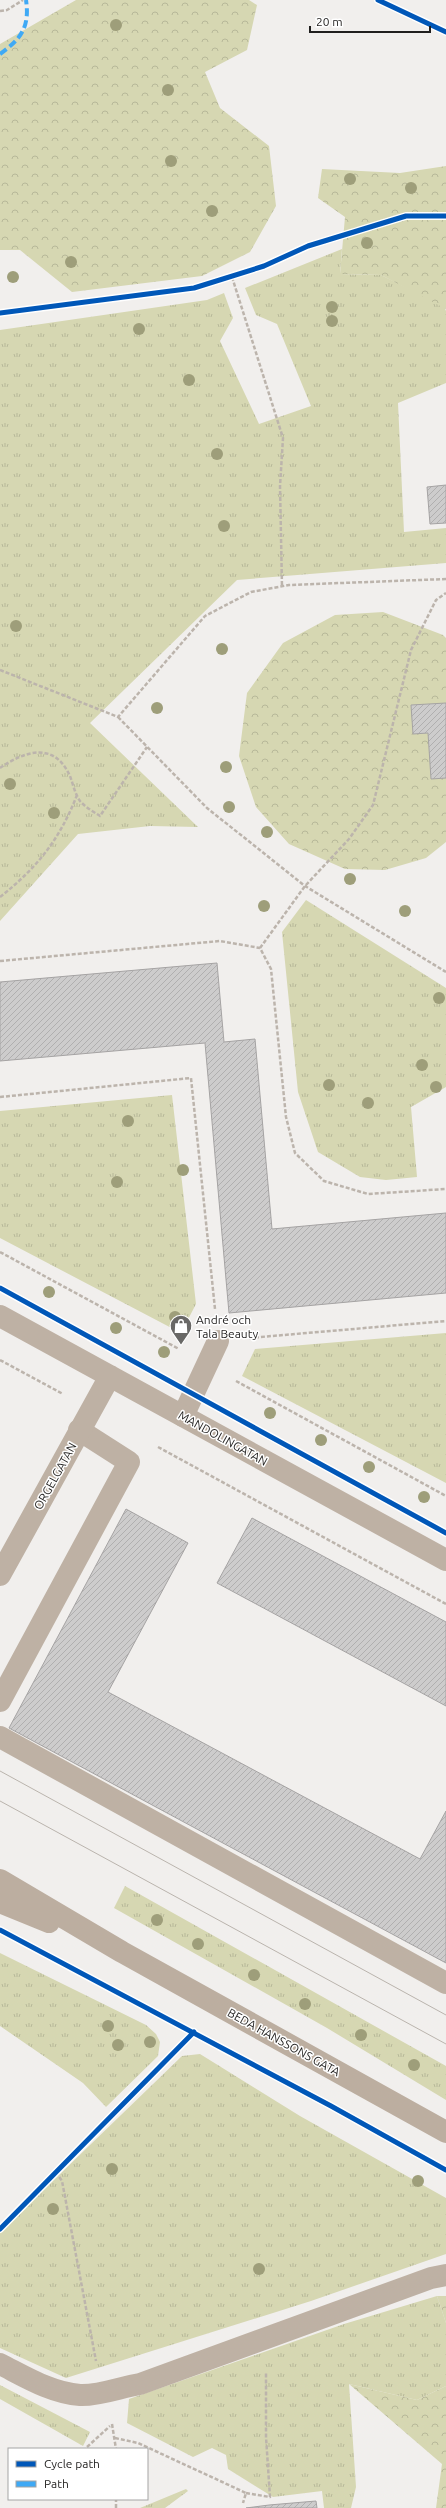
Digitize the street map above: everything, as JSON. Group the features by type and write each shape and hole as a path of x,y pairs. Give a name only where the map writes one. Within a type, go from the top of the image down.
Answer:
{"street":[{"name":"MANDOLINGATAN","path":"0,1316 446,1560"},
{"path":"182,1416 218,1341"},
{"name":"ORGELGATAN","path":"0,1575 110,1376"},
{"path":"0,1701 129,1462 80,1430"},
{"path":"0,1737 446,1983"},
{"name":"BEDA HANSSONS GATA","path":"0,1880 122,1952 446,2132"},
{"name":"BEDA HANSSONS GATA","path":"0,1902 122,1952"},
{"path":"0,2364 42,2385 80,2395 140,2384 431,2278 446,2275"}],"path":[{"path":"0,11 7,10 23,0"},
{"path":"232,277 283,438 280,486 282,587"},
{"path":"118,717 206,616 250,592 282,587 446,579"},
{"path":"260,948 305,886 349,839 373,805 411,650 436,600 446,593"},
{"path":"0,670 118,717 207,808 305,886 446,972"},
{"path":"0,768 18,758 42,751 53,756 62,764 80,802 100,816 147,747"},
{"path":"0,897 21,880 45,854 63,830 77,795"},
{"path":"0,961 220,941 260,948"},
{"path":"260,948 271,969 286,1116 295,1153 324,1181 368,1194 446,1189"},
{"path":"0,1097 191,1078 218,1341 446,1321"},
{"path":"0,1360 91,1410"},
{"path":"153,1444 446,1604"},
{"path":"56,2172 62,2181 98,2373 104,2391 116,2448"},
{"path":"115,2438 138,2442 246,2493 270,2497 266,2438 266,2338"},
{"path":"87,2447 112,2425"},
{"path":"243,2503 246,2493"}],"green space":[{"path":"76,0 249,0 257,5 247,50 205,72 220,108 269,146 276,206 250,252 202,276 72,292 20,250 0,250 0,44"},
{"path":"446,166 446,309 381,275 340,274 345,217 318,198 322,169 400,173"},
{"path":"342,249 340,274 381,275 444,306 446,311 446,383 398,403 404,532 446,528 446,563 237,580 90,723 198,827 150,826 78,834 0,921 0,330 207,300 224,293 233,318 220,341 259,424 311,406 277,324 256,315 245,288"},
{"path":"383,612 443,635 446,638 446,842 426,858 385,870 345,869 289,844 256,807 239,756 247,693 283,643 335,615"},
{"path":"306,900 446,988 446,1087 411,1107 417,1177 386,1180 360,1177 318,1152 298,1092 282,932"},
{"path":"172,1095 196,1304 181,1333 0,1238 0,1111"},
{"path":"446,1333 446,1483 242,1376 255,1349"},
{"path":"125,1886 446,2066 446,2100 327,2028 114,1908"},
{"path":"0,1953 146,2025 156,2034 160,2042 158,2056 106,2107 83,2083 0,2026"},
{"path":"200,2054 300,2116 446,2198 446,2254 311,2301 66,2378 0,2348 0,2232 182,2056"},
{"path":"437,2296 446,2323 446,2386 417,2400 349,2384 356,2487 351,2508 324,2508 322,2491 273,2497 228,2469 226,2455 212,2448 193,2457 127,2423 129,2399 344,2324"},
{"path":"437,2296 446,2296 446,2323"},
{"path":"349,2384 417,2400 446,2386 446,2508 436,2508 442,2464"},
{"path":"0,2385 90,2432 83,2446 0,2399"},
{"path":"186,2489 188,2491 165,2508 140,2508"}],"building":[{"path":"446,485 446,523 430,524 427,487"},
{"path":"446,703 446,778 431,779 428,733 413,734 411,705"},
{"path":"217,963 224,1042 255,1039 272,1229 446,1213 446,1293 229,1313 205,1043 0,1061 0,982"},
{"path":"126,1509 188,1543 108,1692 420,1859 446,1811 446,1963 9,1728"},
{"path":"252,1518 446,1622 446,1706 217,1583"},
{"path":"316,2501 317,2508 246,2508 269,2505"}],"tram line":[{"path":"0,1771 446,2015"},
{"path":"0,1801 446,2044"}],"marked path":[{"path":"0,54 13,43 22,32 27,18 26,0"}],"cycle path":[{"path":"378,0 446,32"},
{"path":"0,313 194,288 264,266 308,246 406,216 446,216"},
{"path":"0,1288 446,1533"},
{"path":"0,1930 331,2106 446,2170"},
{"path":"0,2229 194,2032"}],"place":[{"name":"André och Tala Beauty","path":"181,1346"}]}
